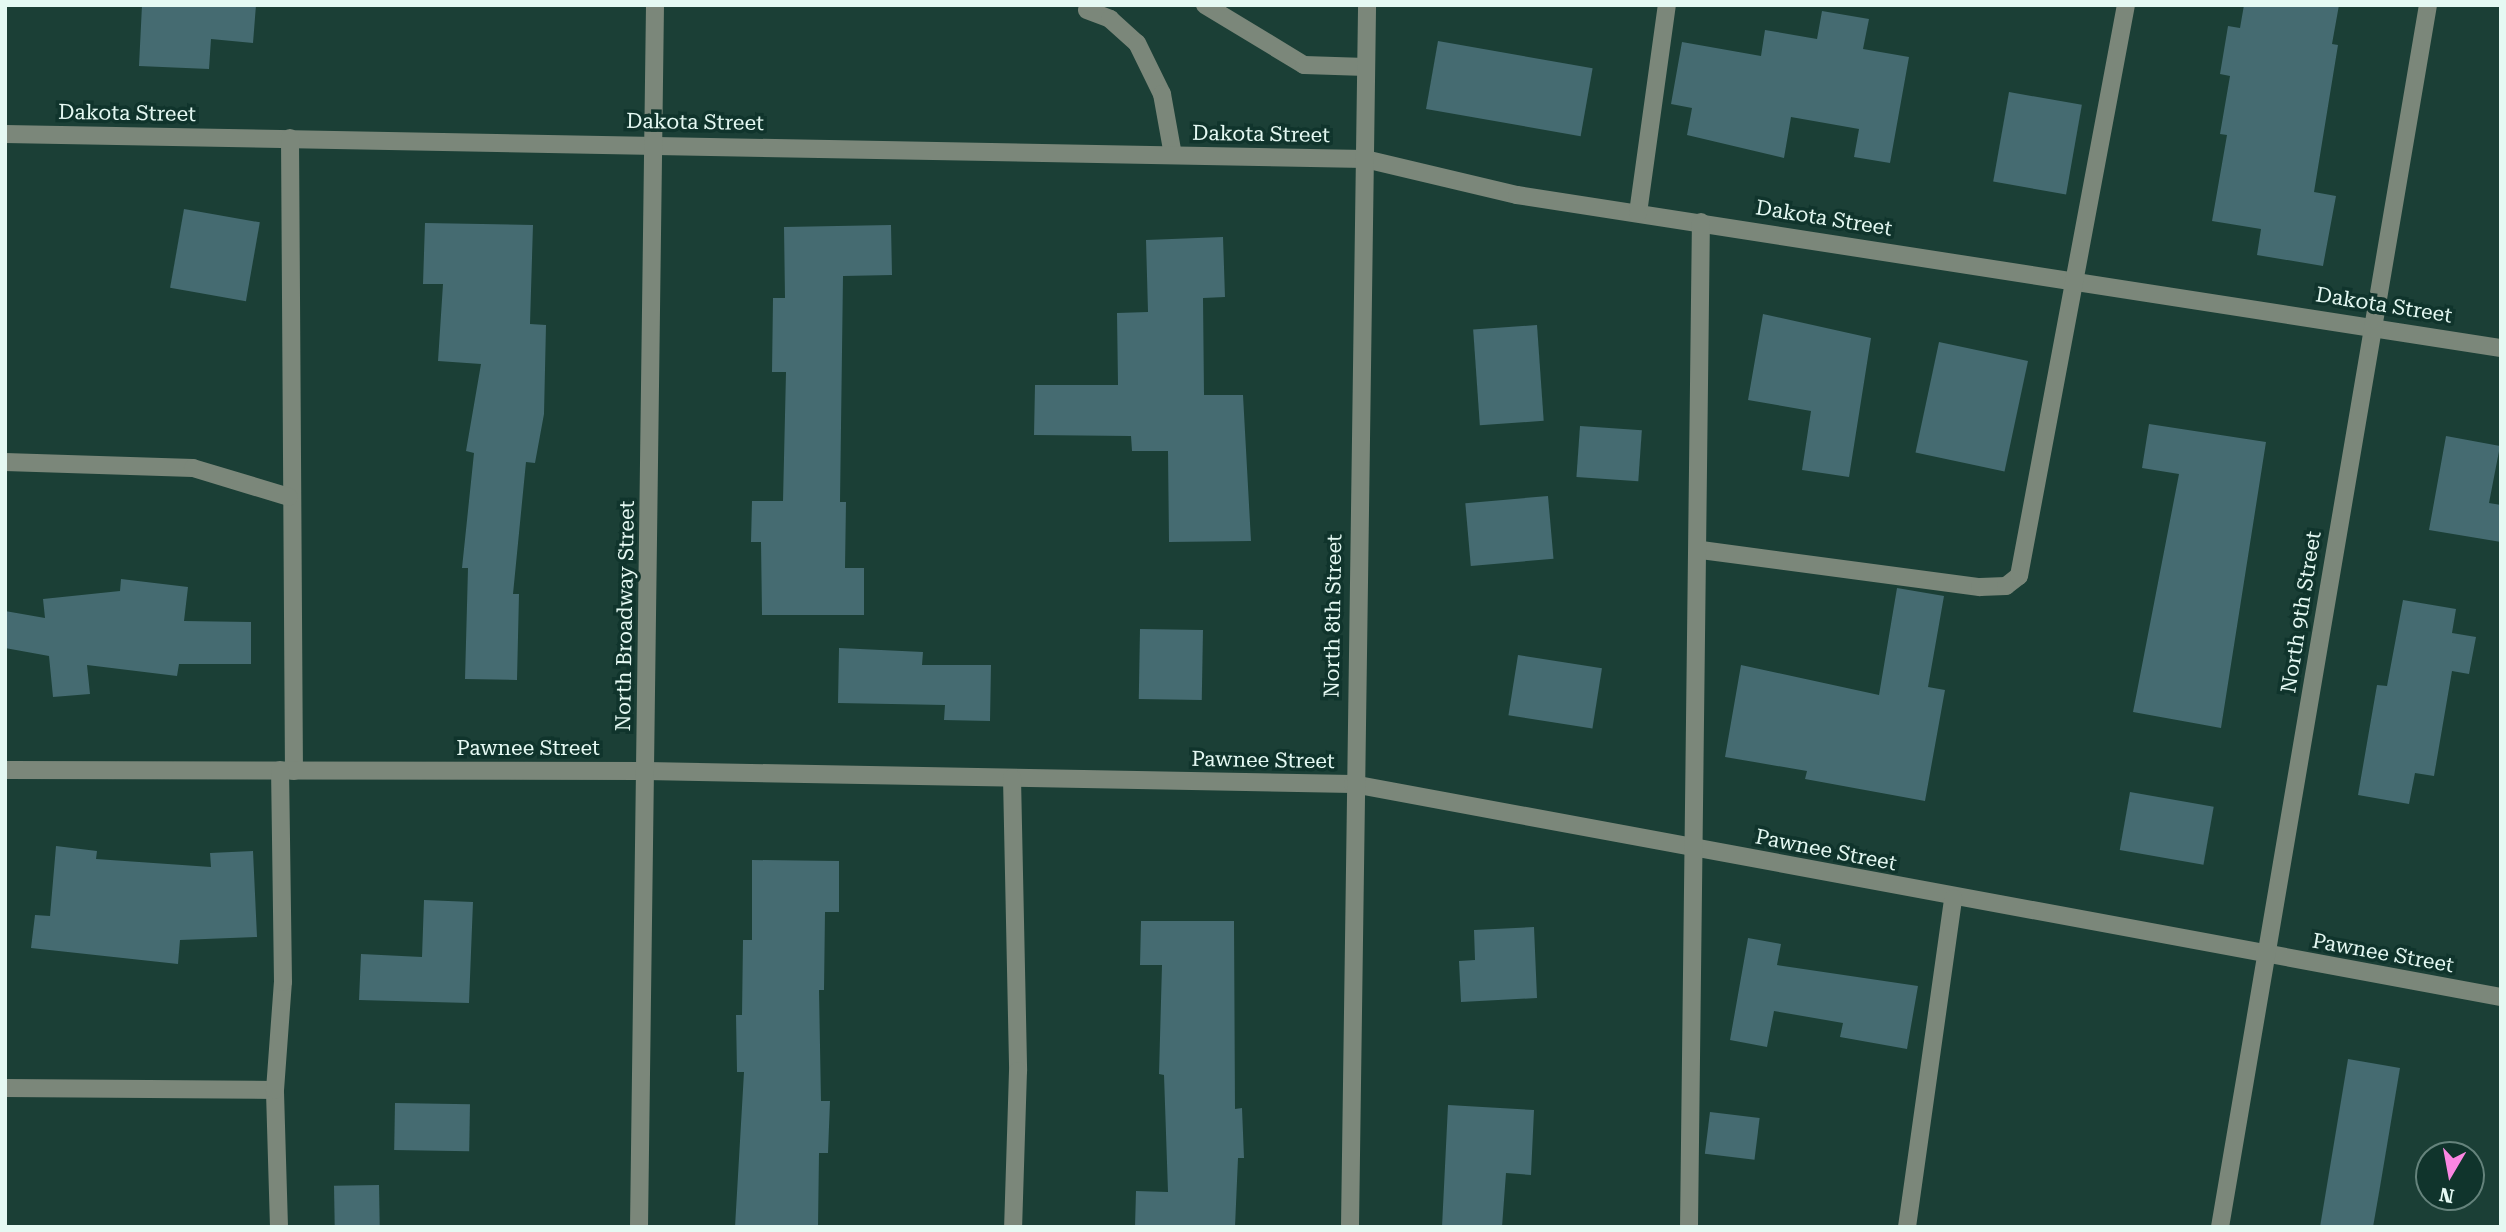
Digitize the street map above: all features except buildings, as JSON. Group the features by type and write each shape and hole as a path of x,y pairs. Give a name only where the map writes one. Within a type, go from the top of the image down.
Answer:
{"street":[{"name":"North Broadway Street","path":"639,1227 655,5"},
{"path":"1206,5 1304,65 1366,67"},
{"name":"North 8th Street","path":"1350,1227 1353,784 1367,5"},
{"path":"1638,213 1667,5"},
{"path":"1701,550 2006,586 2019,576 2079,280 2126,5"},
{"name":"North 9th Street","path":"2220,1227 2428,5"},
{"path":"1087,10 1110,19 1137,43 1162,93 1173,155"},
{"name":"Dakota Street","path":"5,134 654,143 1365,159 1517,195 2372,325 2501,348"},
{"path":"279,1227 275,1090 283,982 287,770 290,138"},
{"path":"1689,1227 1693,848 1701,550 1694,507 1701,222"},
{"path":"5,462 193,468 289,497"},
{"name":"Pawnee Street","path":"5,770 646,771 1353,784 2266,956 2501,996"},
{"path":"1012,778 1018,1071 1013,1227"},
{"path":"1907,1227 1953,898"},
{"path":"5,1088 275,1090"}]}
